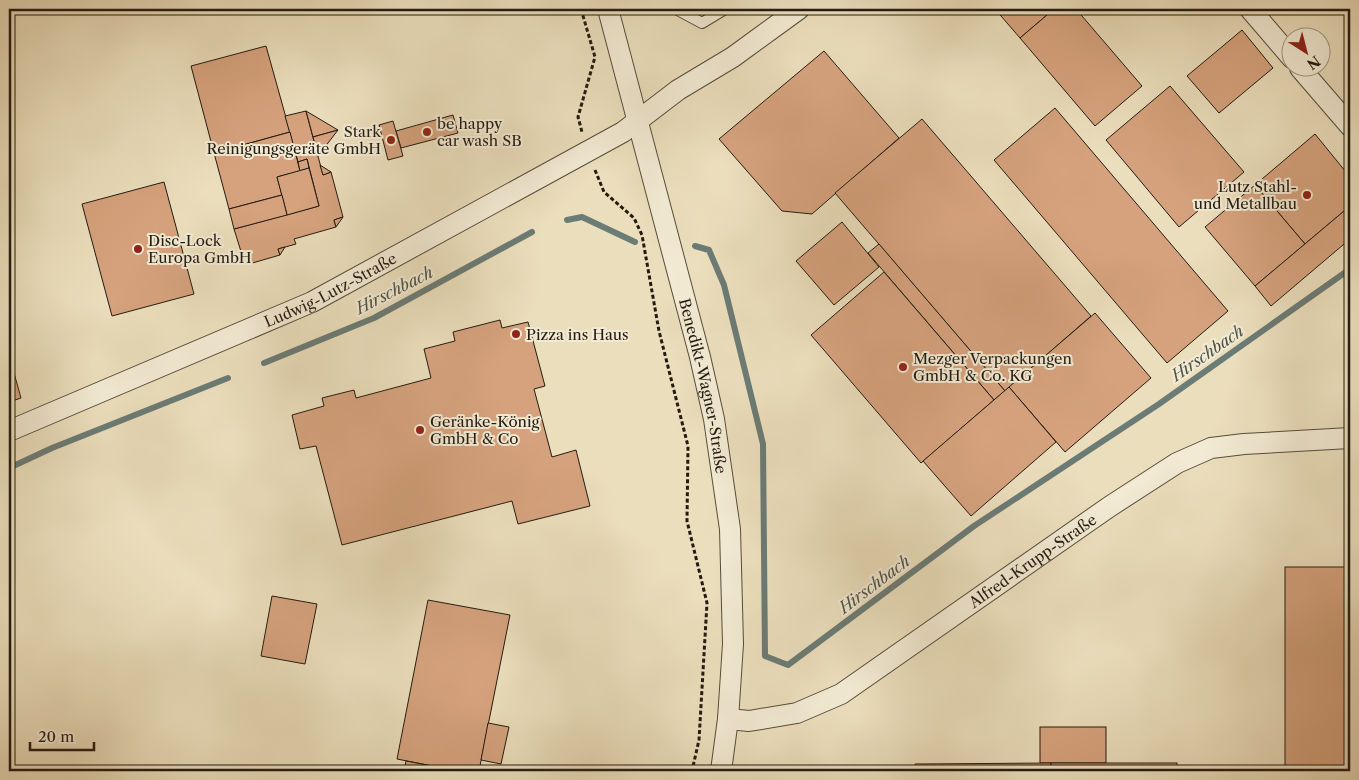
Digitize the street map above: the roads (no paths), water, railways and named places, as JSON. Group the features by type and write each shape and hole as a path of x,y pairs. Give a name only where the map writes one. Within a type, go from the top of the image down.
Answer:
{"street":[{"name":"Benedikt-Wagner-Straße","path":"608,9 700,357 714,419 730,529 733,644 728,718 721,771"},
{"name":"Ludwig-Lutz-Straße","path":"9,431 312,302 623,132 678,90 733,57 799,9"},
{"path":"1250,9 1282,46"},
{"path":"1309,78 1350,126"},
{"name":"Alfred-Krupp-Straße","path":"728,718 749,721 797,713 840,694 1109,507 1178,463 1211,448 1244,444 1350,438"}],"lane":[{"path":"676,9 702,23 725,9"}],"waterway":[{"name":"Hirschbach","path":"567,220 582,217 635,242"},
{"name":"Hirschbach","path":"264,363 374,318 532,232"},
{"name":"Hirschbach","path":"695,246 709,250 724,285 763,444 765,656 788,665 974,526 1159,404 1350,269"},
{"name":"Hirschbach","path":"9,468 52,448 228,378"}],"place":[{"name":"be happy car wash SB","path":"427,132"},
{"name":"Stark Reinigungsgeräte GmbH","path":"391,140"},
{"name":"Lutz Stahl- und Metallbau","path":"1307,195"},
{"name":"Disc-Lock Europa GmbH","path":"138,249"},
{"name":"Pizza ins Haus","path":"516,334"},
{"name":"Mezger Verpackungen GmbH & Co. KG","path":"903,367"},
{"name":"Geränke-König GmbH & Co","path":"420,430"}]}
